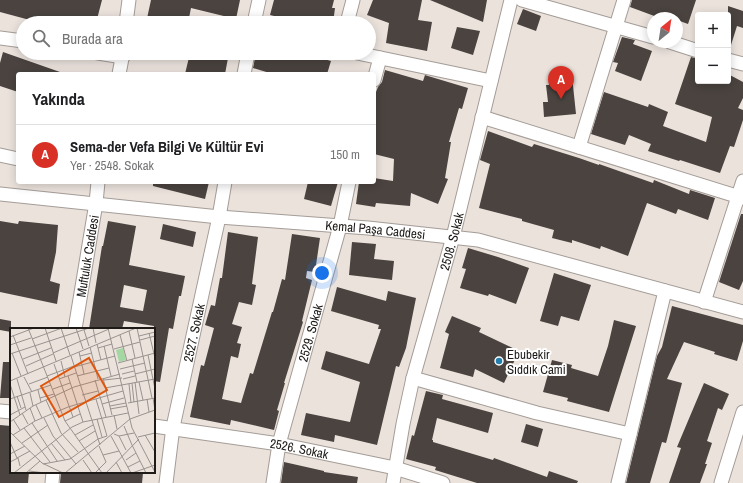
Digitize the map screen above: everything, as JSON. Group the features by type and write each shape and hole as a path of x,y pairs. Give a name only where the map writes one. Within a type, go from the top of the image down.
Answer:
{"street":[{"path":"127,16 129,0"},
{"path":"255,16 258,0"},
{"path":"349,16 353,0"},
{"name":"2508. Sokak","path":"393,483 403,424 413,378 453,237 511,0"},
{"path":"522,0 647,35"},
{"path":"579,147 624,0"},
{"path":"0,38 16,41"},
{"path":"683,46 695,50"},
{"path":"376,57 491,81"},
{"path":"376,73 380,58"},
{"path":"119,72 122,60"},
{"path":"244,72 247,60"},
{"path":"731,61 743,64"},
{"path":"482,117 741,197"},
{"path":"0,155 16,159"},
{"path":"704,302 741,197 743,182"},
{"name":"Muftuluk Caddesi","path":"75,328 98,184"},
{"name":"2527. Sokak","path":"166,483 172,427 219,217 225,184"},
{"name":"2529. Sokak","path":"273,483 279,444 340,226 350,184"},
{"name":"Kemal Paşa Caddesi","path":"0,194 219,217 368,228 478,240 743,312"},
{"path":"618,483 665,291"},
{"path":"413,378 537,413 630,434"},
{"path":"0,411 10,412"},
{"path":"721,483 738,450 743,412"},
{"name":"2526. Sokak","path":"155,426 172,427 279,444 395,468 443,483"},
{"path":"52,483 54,473"}],"building":[{"path":"0,0 102,0 98,16 16,16 0,12"},
{"path":"151,0 240,0 237,16 224,16 191,8 189,16 148,16"},
{"path":"274,0 334,0 332,8 335,8 334,16 270,15"},
{"path":"373,0 422,0 418,20 432,22 427,51 386,43 389,23 376,18 376,16 367,15"},
{"path":"430,0 487,0 483,22"},
{"path":"632,0 696,0 688,24 683,22 683,12 647,12 647,13 630,7"},
{"path":"728,6 743,11 743,28 737,26 731,45 731,12 728,12"},
{"path":"523,9 541,16 536,31 517,24"},
{"path":"457,27 480,31 473,55 451,48"},
{"path":"622,37 635,40 633,44 652,51 641,81 615,71 618,63 613,62"},
{"path":"3,52 16,57 16,60 26,60 60,72 16,72 16,91 0,86 0,63"},
{"path":"691,57 695,58 695,84 731,84 731,76 743,82 743,98 738,108 743,110 743,120 734,147 730,146 720,173 648,151 651,144 629,135 625,145 591,134 604,92 648,107 649,104 668,112 663,126 706,142 712,117 675,104"},
{"path":"188,60 228,60 225,72 185,72"},
{"path":"255,60 331,61 328,72 266,72 253,68"},
{"path":"385,70 423,81 425,75 468,88 462,109 459,108 449,142 451,142 445,178 448,179 438,204 411,193 410,206 376,203 375,207 356,204 359,184 376,184 376,178 393,181 394,159 376,154 376,92 382,82"},
{"path":"572,76 576,114 544,117 543,102 548,102 546,85 549,85 549,78"},
{"path":"488,131 532,147 534,144 599,164 653,183 654,180 689,194 690,190 715,198 708,220 678,209 676,214 647,203 628,256 601,246 600,249 572,240 572,243 552,238 554,230 522,221 522,219 479,208 490,164 480,160"},
{"path":"153,184 209,184 205,199 153,186"},
{"path":"308,184 337,184 331,206 304,199"},
{"path":"741,214 743,214 743,281 739,290 719,282"},
{"path":"0,221 18,224 19,221 58,225 56,252 50,281 60,284 57,304 0,292"},
{"path":"108,221 136,226 129,265 185,276 181,296 179,296 173,329 169,328 160,382 155,381 154,326 124,321 122,328 89,328 102,246","holes":["124,285 147,290 143,311 120,307"]},
{"path":"163,224 196,232 193,247 160,239"},
{"path":"228,232 258,237 252,284 256,285 252,305 239,302 232,324 242,327 237,343 241,344 238,358 231,356 222,399 241,403 250,373 253,374 282,279 285,280 292,234 320,238 315,272 307,271 306,278 312,280 303,322 277,410 279,411 274,430 231,420 230,425 190,417 201,365 204,366 214,328 205,325 211,305 215,306 220,278 222,278"},
{"path":"352,242 376,244 374,259 394,261 392,280 349,275"},
{"path":"468,248 529,268 516,304 489,294 488,296 460,288 466,269 462,268"},
{"path":"554,273 591,285 579,321 561,316 558,326 540,321"},
{"path":"337,287 386,301 388,291 416,298 406,348 399,367 396,366 377,445 335,435 334,442 301,435 306,413 350,422 360,382 321,369 326,351 369,364 381,329 378,329 379,325 331,311"},
{"path":"672,306 743,325 743,341 737,361 684,342 667,379 682,383 666,443 662,442 650,483 626,483 657,356 662,347"},
{"path":"452,316 481,328 479,332 519,351 504,383 475,369 473,377 440,368 449,334 445,332"},
{"path":"0,319 11,321 10,332 0,330"},
{"path":"614,320 636,326 609,412 567,401 568,398 543,392 552,360 572,365 571,368 598,376 608,346"},
{"path":"3,362 10,362 10,398 0,398"},
{"path":"704,383 729,394 722,410 718,408 707,441 712,443 705,464 707,464 700,483 669,483 681,448 677,447"},
{"path":"426,391 443,395 442,399 493,413 488,433 437,418 432,440 433,442 493,460 494,458 547,477 549,471 578,481 577,483 477,483 435,470 436,467 406,459"},
{"path":"526,424 543,429 538,447 521,442"},
{"path":"0,425 10,426 10,473 29,473 28,483 0,483"},
{"path":"284,462 324,472 358,477 357,483 281,483"},
{"path":"61,473 143,473 142,483 60,483"}],"place":[{"name":"Sema-der Vefa Bilgi Ve Kültür Evi","path":"561,99"},
{"name":"Ebubekir Sıddık Cami","path":"499,361"}]}
